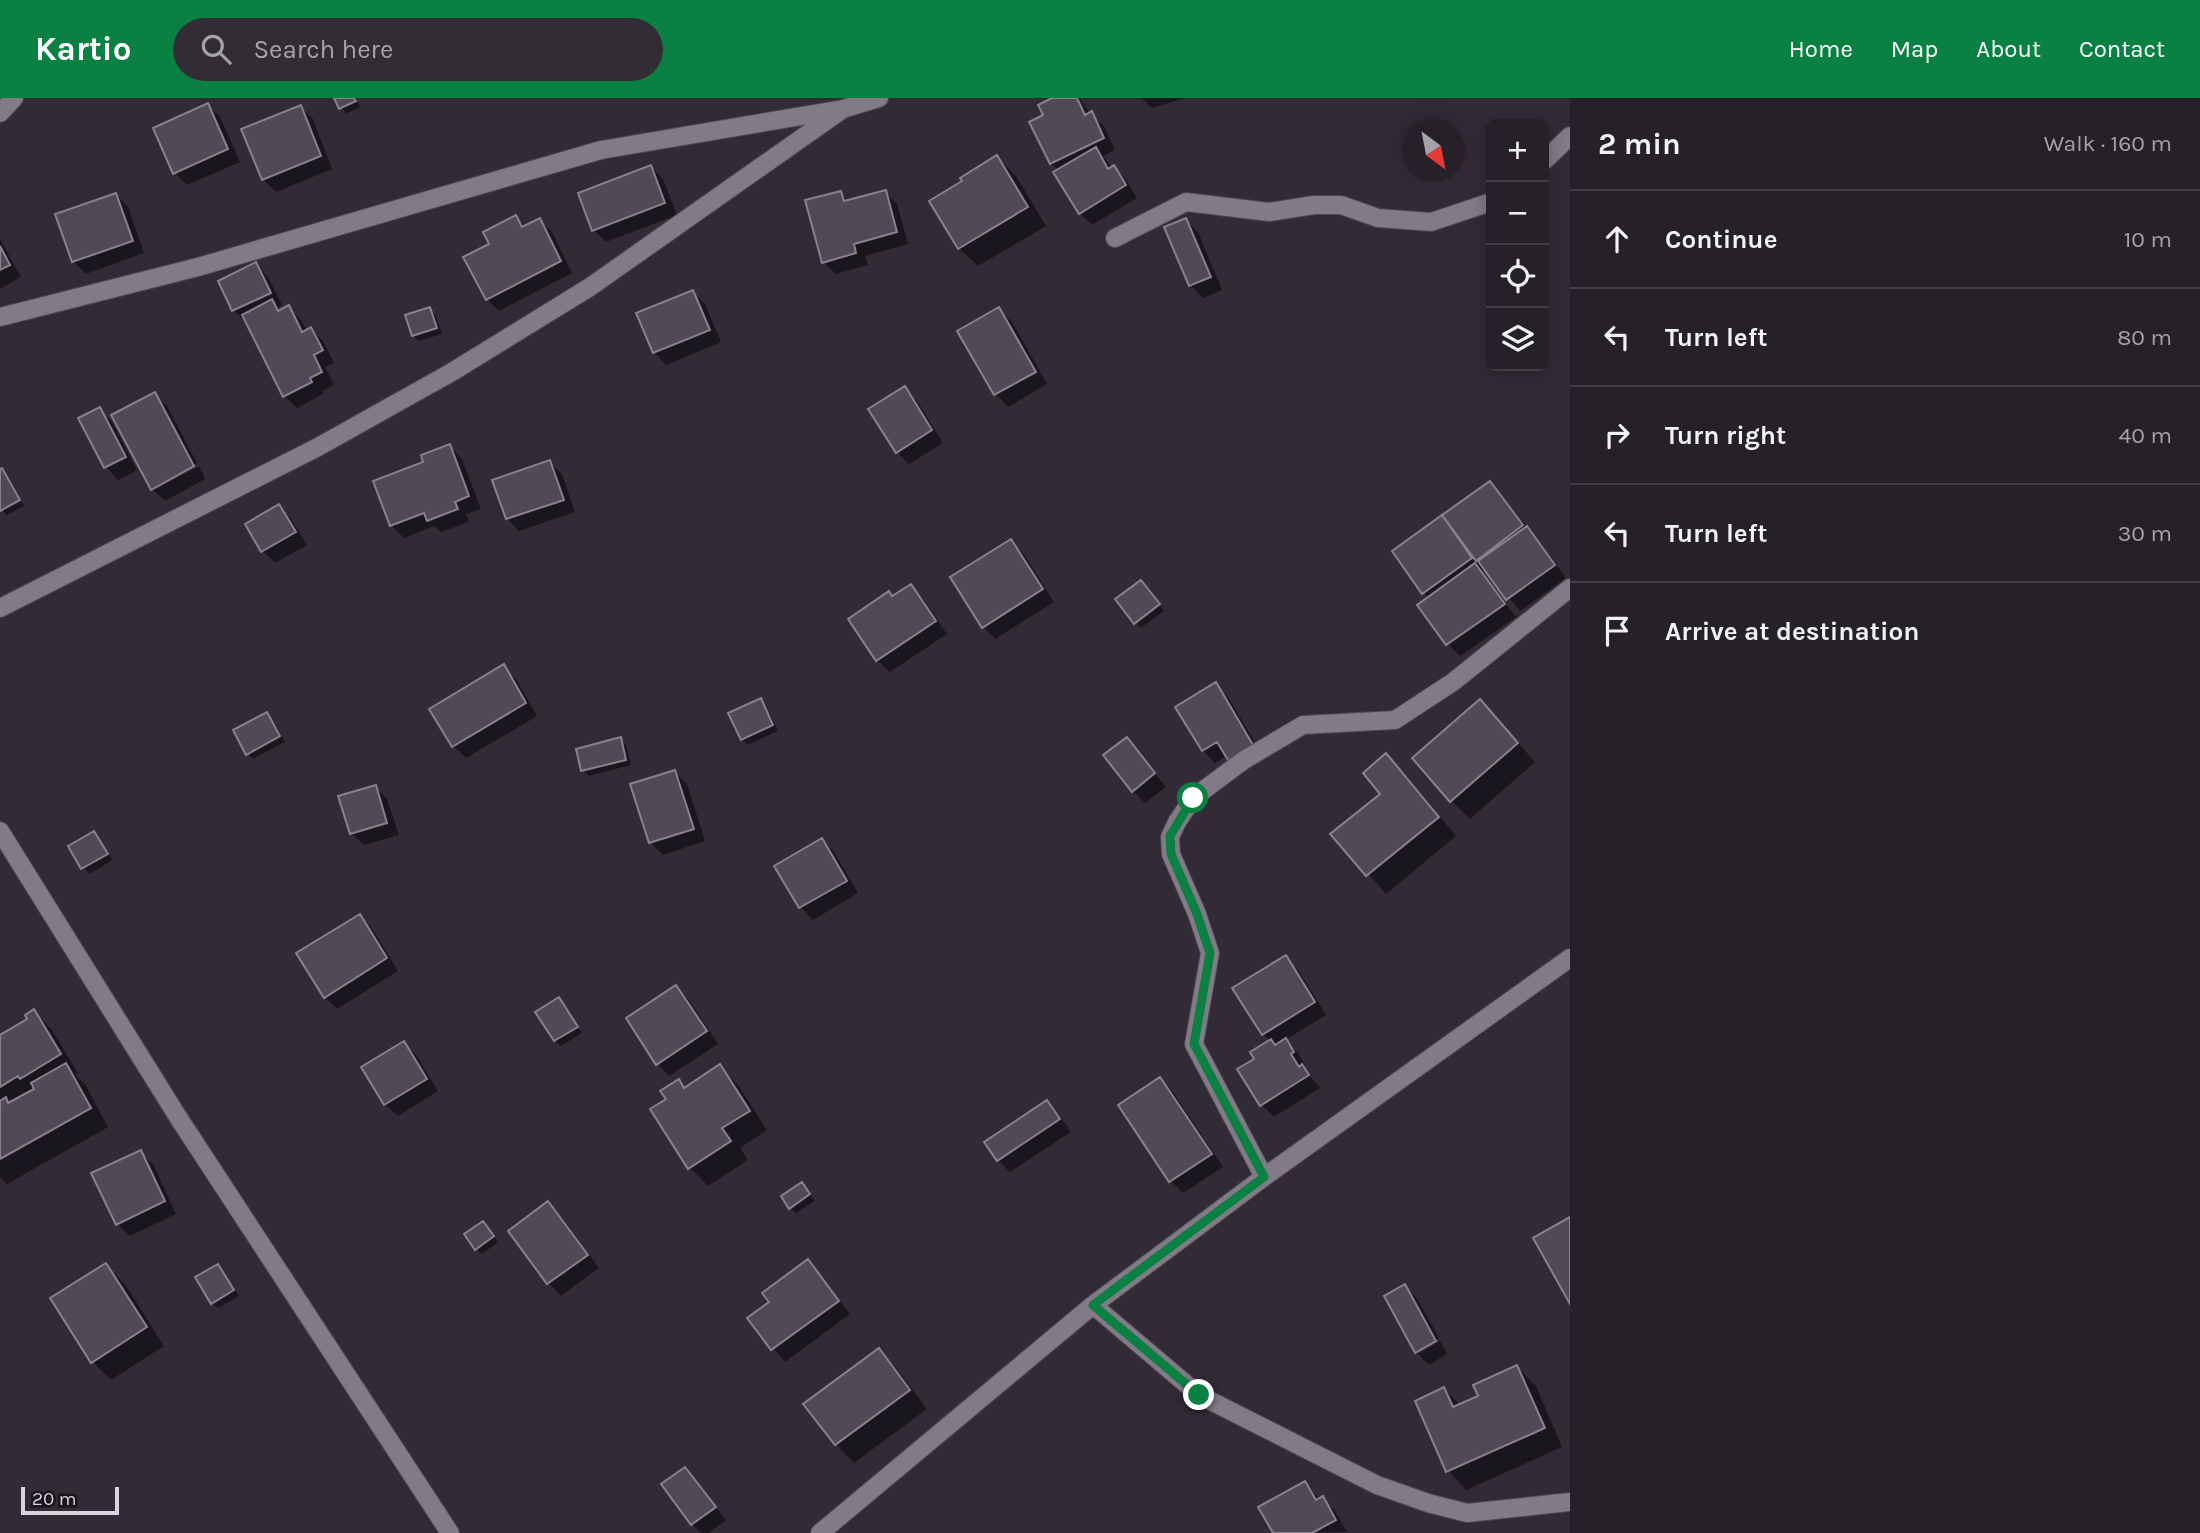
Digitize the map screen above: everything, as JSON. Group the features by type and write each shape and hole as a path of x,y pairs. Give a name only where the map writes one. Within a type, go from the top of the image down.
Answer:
{"street":[{"path":"0,113 14,98"},
{"path":"0,317 198,267 601,150 843,108 879,98"},
{"path":"0,608 318,447 452,372 590,287 843,108"},
{"path":"1549,156 1570,136"},
{"path":"1115,238 1186,202 1269,212 1314,205 1341,205 1378,218 1431,222 1486,204"},
{"path":"1264,1177 1194,1044 1210,953 1197,914 1171,854 1170,836 1173,829 1193,798 1244,760 1303,725 1395,720 1453,682 1570,588"},
{"path":"0,831 178,1116 450,1533"},
{"path":"820,1533 1093,1305 1264,1177 1570,957"},
{"path":"1093,1305 1199,1395 1377,1485 1467,1513 1570,1502"}],"building":[{"path":"334,98 354,98 356,101 339,109"},
{"path":"1052,98 1077,98 1085,115 1092,111 1104,138 1050,164 1029,122 1043,115 1038,105"},
{"path":"208,103 228,149 173,174 153,128"},
{"path":"301,105 321,156 262,180 241,129"},
{"path":"1096,147 1108,169 1114,165 1126,185 1079,214 1053,172"},
{"path":"997,155 1028,207 958,249 929,201"},
{"path":"651,165 665,203 592,231 578,193"},
{"path":"886,190 897,232 854,244 856,253 822,263 805,200 841,191 844,201"},
{"path":"116,193 133,241 72,262 55,214"},
{"path":"516,215 522,227 540,218 561,261 486,300 463,257 489,244 483,232"},
{"path":"1186,218 1211,277 1189,286 1164,227"},
{"path":"0,246 10,265 0,270"},
{"path":"256,262 271,293 232,311 218,281"},
{"path":"693,290 710,330 653,353 636,313"},
{"path":"272,299 278,311 289,305 302,332 311,327 323,350 314,355 322,372 310,378 312,382 283,397 242,315"},
{"path":"430,307 437,328 412,336 405,315"},
{"path":"999,307 1036,372 994,395 957,331"},
{"path":"905,386 932,430 896,453 868,409"},
{"path":"155,392 194,466 151,490 111,415"},
{"path":"100,407 126,457 104,468 78,418"},
{"path":"450,444 469,496 455,502 458,509 427,521 424,513 390,526 373,481 423,462 421,455"},
{"path":"550,460 564,500 506,519 492,480"},
{"path":"2,468 20,500 0,511 0,469"},
{"path":"1490,481 1523,525 1476,561 1442,515"},
{"path":"279,504 296,532 261,552 245,524"},
{"path":"1442,515 1472,558 1422,594 1392,551"},
{"path":"1527,526 1555,565 1506,600 1478,561"},
{"path":"1011,539 1043,589 982,628 950,577"},
{"path":"1475,563 1505,604 1446,645 1417,605"},
{"path":"1141,580 1160,604 1134,624 1115,599"},
{"path":"911,584 936,621 876,661 848,619 889,591 892,596"},
{"path":"504,664 526,703 452,747 429,709"},
{"path":"1216,682 1253,745 1228,760 1217,742 1202,751 1175,707"},
{"path":"761,698 773,725 741,740 728,713"},
{"path":"1480,699 1518,743 1450,802 1412,758"},
{"path":"267,712 280,736 246,755 233,730"},
{"path":"621,737 626,760 581,771 576,749"},
{"path":"1127,737 1155,773 1132,792 1103,755"},
{"path":"1386,753 1439,817 1366,876 1330,834 1380,794 1363,773"},
{"path":"675,770 694,829 649,843 630,784"},
{"path":"376,785 387,823 350,834 338,796"},
{"path":"94,831 108,854 81,869 68,846"},
{"path":"822,838 847,881 799,908 774,866"},
{"path":"360,914 387,958 324,998 296,953"},
{"path":"1286,955 1315,1002 1262,1035 1232,988"},
{"path":"676,985 707,1031 656,1065 626,1018"},
{"path":"559,997 578,1027 554,1041 535,1012"},
{"path":"34,1009 61,1054 20,1079 18,1076 0,1087 0,1035 27,1019 25,1015"},
{"path":"1286,1038 1299,1067 1302,1064 1309,1075 1260,1106 1237,1069 1254,1059 1250,1052 1271,1039 1275,1045"},
{"path":"404,1041 427,1079 384,1105 361,1067"},
{"path":"66,1063 91,1108 0,1159 0,1101 6,1097 8,1103 34,1089 31,1083"},
{"path":"720,1064 750,1111 722,1128 731,1141 688,1169 650,1109 666,1099 660,1091 679,1079 684,1088"},
{"path":"1160,1077 1212,1154 1169,1182 1118,1105"},
{"path":"1047,1100 1060,1119 997,1161 984,1142"},
{"path":"141,1150 165,1201 116,1225 91,1173"},
{"path":"802,1182 810,1194 789,1209 781,1196"},
{"path":"548,1201 588,1255 547,1284 508,1231"},
{"path":"1570,1217 1570,1304 1533,1238"},
{"path":"483,1221 494,1236 475,1250 464,1234"},
{"path":"808,1259 839,1301 771,1350 747,1318 769,1302 762,1293"},
{"path":"106,1263 147,1327 91,1363 50,1298"},
{"path":"218,1264 234,1290 211,1304 195,1277"},
{"path":"1405,1284 1436,1341 1415,1353 1384,1296"},
{"path":"879,1348 910,1390 835,1445 803,1404"},
{"path":"1517,1365 1545,1428 1446,1472 1415,1401 1444,1387 1453,1407 1478,1396 1473,1385"},
{"path":"685,1467 716,1507 691,1525 661,1484"},
{"path":"1305,1481 1316,1500 1323,1496 1336,1520 1312,1533 1273,1533 1258,1507"}],"route":[{"path":"1193,798 1170,836 1171,854 1197,914 1210,953 1194,1044 1264,1177 1093,1305 1199,1395"}]}
